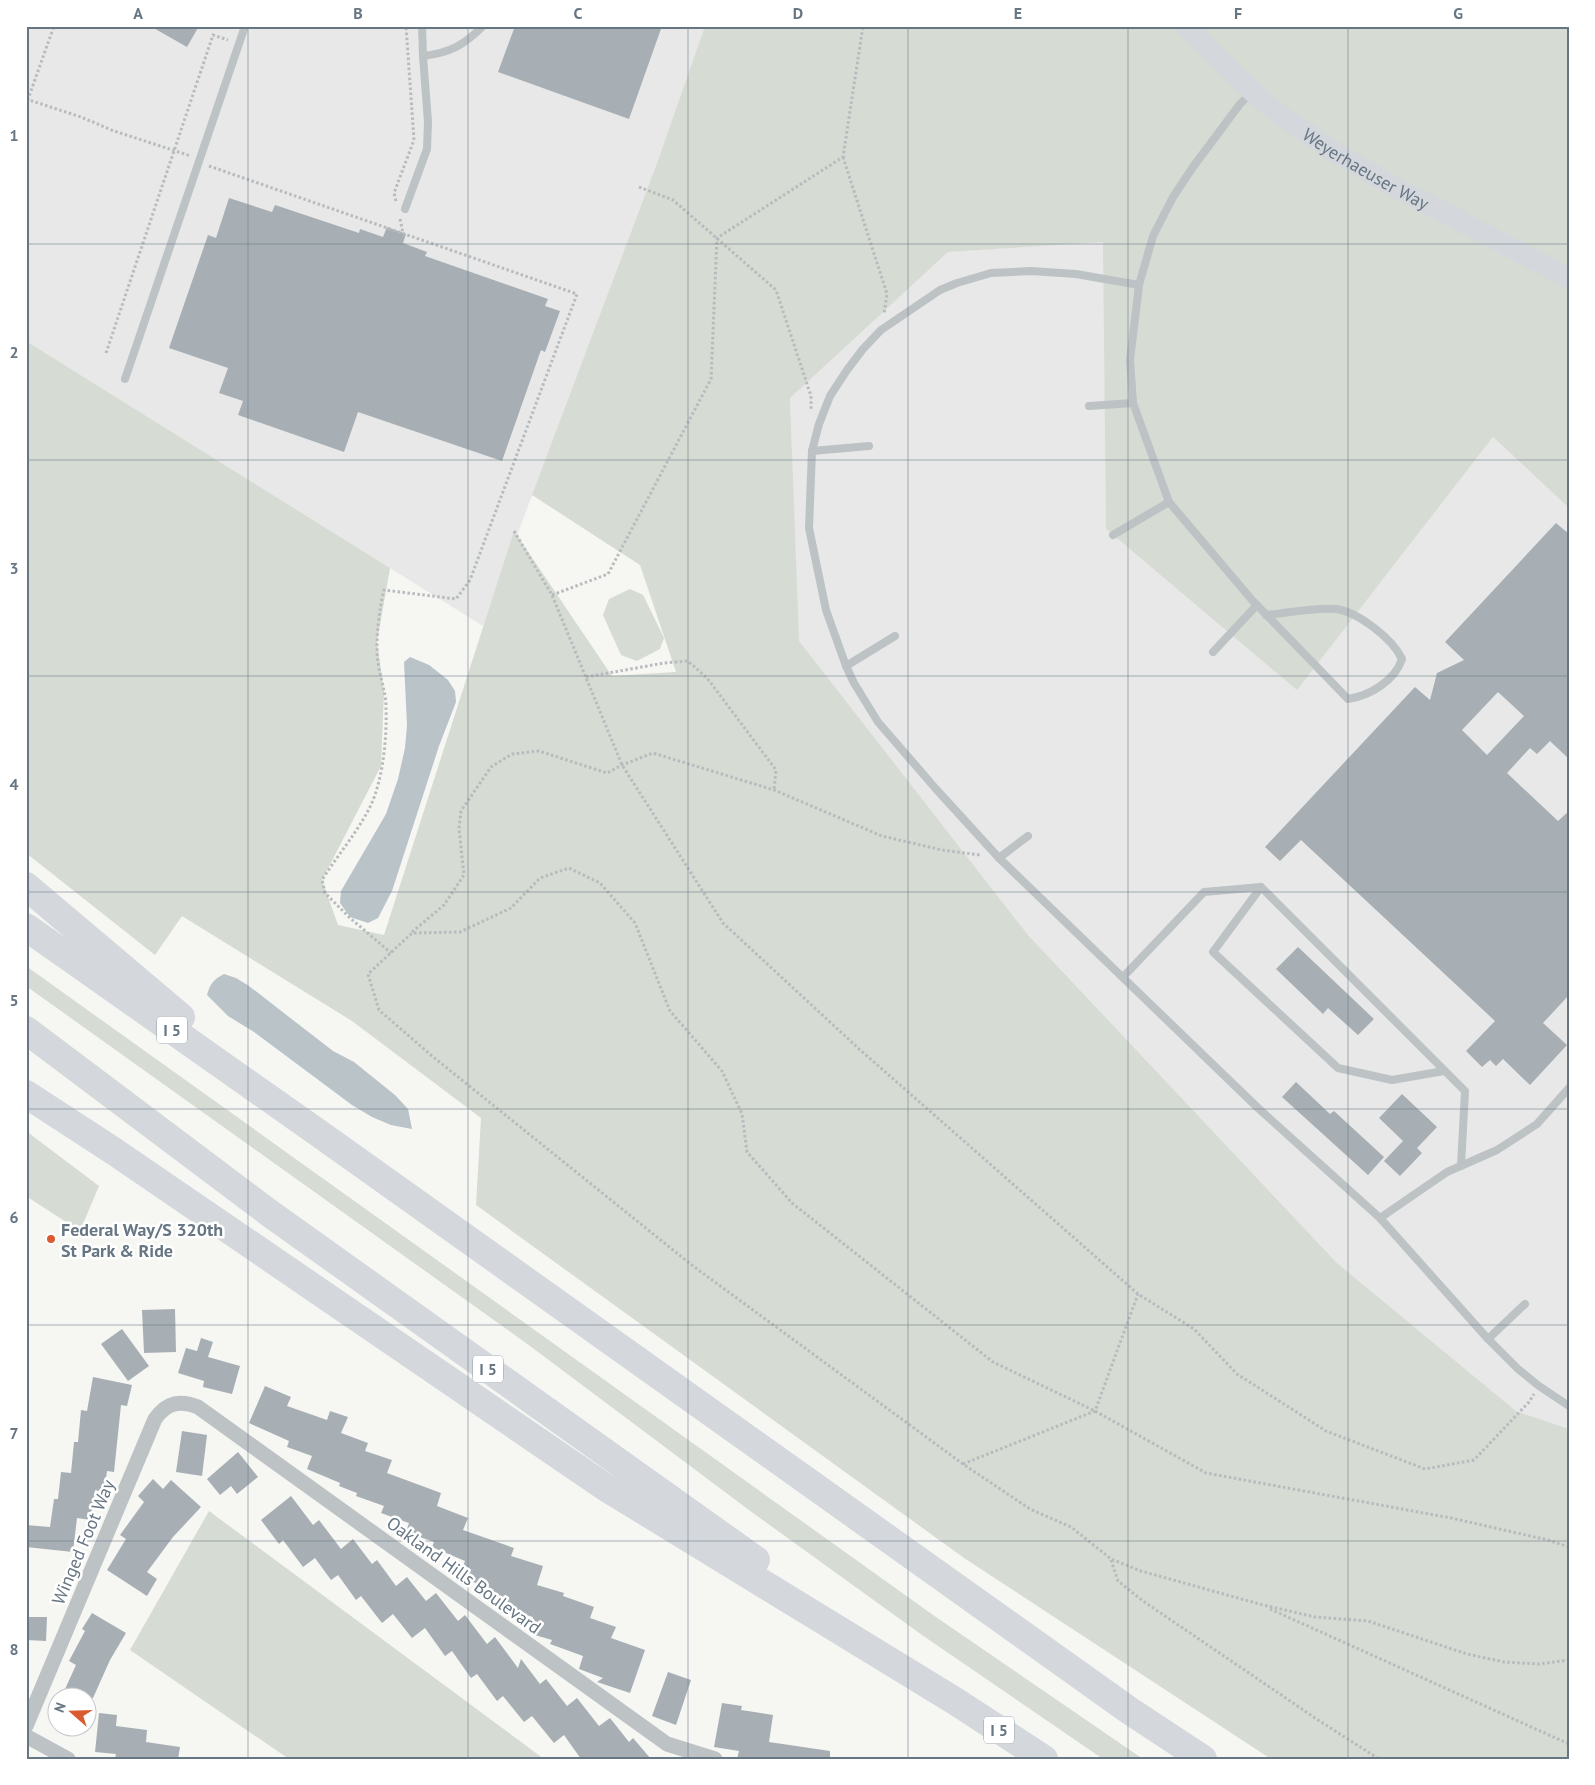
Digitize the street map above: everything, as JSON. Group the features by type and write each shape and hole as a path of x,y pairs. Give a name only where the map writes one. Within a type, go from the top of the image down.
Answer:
{"highway":[{"path":"26,886 317,1132"},
{"name":"I 5","path":"26,927 1130,1711 1203,1759"},
{"name":"I 5","path":"26,1030 272,1215 955,1702 1044,1759"},
{"path":"26,1094 115,1152 605,1487 955,1702"}],"street":[{"name":"Weyerhaeuser Way","path":"1186,26 1253,92 1283,117 1333,151 1393,186 1569,278"},
{"name":"Winged Foot Way","path":"26,1726 155,1419 166,1407 175,1404 187,1403 198,1407"},
{"name":"Oakland Hills Boulevard","path":"198,1407 667,1744 715,1759"},
{"path":"26,1736 68,1759"}],"lane":[{"path":"125,380 245,26"},
{"path":"402,208 427,149 428,122 422,26"},
{"path":"423,56 437,55 451,50 467,42 483,26"},
{"path":"1253,92 1235,111 1193,167 1173,197 1153,236 1139,285 1130,360 1133,403 1169,502 1257,606 1348,699 1369,694 1387,680 1400,665 1402,659 1399,653 1380,632 1352,614 1337,609 1326,609 1266,615"},
{"path":"1139,285 1076,274 1031,271 991,274 957,283 940,290 881,330 863,349 830,396 819,424 812,451 809,528 826,610 846,666 878,722 999,858 1258,1108 1380,1218 1488,1339 1539,1386 1569,1406"},
{"path":"1089,406 1133,403"},
{"path":"812,451 869,446"},
{"path":"1113,535 1169,502"},
{"path":"1213,652 1257,606"},
{"path":"846,666 895,636"},
{"path":"999,858 1028,836"},
{"path":"1123,977 1204,892 1261,887"},
{"path":"1261,887 1214,952 1338,1068 1392,1080 1444,1071"},
{"path":"1261,887 1465,1091 1461,1166"},
{"path":"1380,1218 1447,1172 1497,1150 1537,1124 1569,1088"},
{"path":"1488,1339 1526,1304"}],"path":[{"path":"26,105 54,26"},
{"path":"402,208 394,193 414,140 406,26"},
{"path":"863,26 843,157 887,294 881,330"},
{"path":"106,353 213,35 240,43"},
{"path":"27,100 81,117 114,131 188,154 200,162 221,171 577,294 470,580 456,599 384,590 381,601 378,661 386,707 385,740 379,779 368,810 322,880 324,893 391,953"},
{"path":"716,238 843,157"},
{"path":"640,186 673,200 776,290 811,396 811,415"},
{"path":"400,216 403,234"},
{"path":"552,595 608,574 711,379 716,238"},
{"path":"514,530 552,595 622,765 723,923 858,1048 1138,1294 1194,1330 1237,1374 1326,1431 1426,1469 1474,1460 1529,1402 1539,1386"},
{"path":"586,678 664,662 688,661 707,678 776,770 774,790"},
{"path":"999,858 942,850 882,836 774,790 653,753 622,765 607,774 539,751 512,754 491,767 461,811 459,829 464,875 444,905 368,974 380,1010 432,1056 693,1266 963,1464 1030,1509 1071,1527 1111,1559 1141,1571 1263,1605 1314,1617 1368,1621 1467,1654 1504,1662 1539,1664 1569,1660"},
{"path":"412,933 460,932 511,908 540,878 569,868 600,883 634,923 670,1011 722,1071 742,1114 747,1152 792,1203 993,1362 1095,1411 1206,1474 1451,1518 1548,1540 1569,1547"},
{"path":"963,1464 1095,1411 1138,1294"},
{"path":"1111,1559 1118,1581 1143,1601 1318,1720 1379,1759"},
{"path":"1263,1605 1569,1744"}],"shaded area":[{"path":"26,26 705,26 657,163 483,626 26,341"},
{"path":"705,26 1569,26 1569,508 1493,437 1297,690 1106,529 1103,242 948,252 790,398 799,641 1028,935 1337,1263 1516,1411 1569,1429 1569,1759 1271,1759 964,1558 476,1205 481,1118 352,1021 182,916 155,955 26,853 26,341 390,568 377,642 384,692 381,766 322,880 338,925 384,935 514,531 612,676 676,672 640,565 532,495 657,163"},
{"path":"1104,241 1106,529 1297,689 1493,437 1569,508 1569,1429 1516,1411 1337,1263 1028,935 798,641 790,397 948,252"},
{"path":"630,589 643,595 664,638 660,649 637,661 621,655 603,615 609,599"},
{"path":"410,657 429,665 448,680 455,691 456,702 439,746 392,891 378,918 368,923 350,917 340,903 341,891 386,814 398,779 405,748 407,725 404,662"},
{"path":"26,966 933,1615 1143,1759 1103,1759 922,1635 753,1513 526,1343 26,986"},
{"path":"224,974 236,978 249,986 333,1051 354,1062 395,1095 408,1109 412,1129 391,1125 372,1117 352,1105 254,1032 228,1016 207,995 213,982"},
{"path":"26,1131 99,1186 80,1231 26,1196"},
{"path":"209,1511 544,1759 289,1759 130,1650"}],"building":[{"path":"150,26 199,26 187,47"},
{"path":"515,26 662,26 629,119 498,72"},
{"path":"229,198 272,212 275,205 359,233 360,229 383,237 387,227 406,234 403,243 427,252 425,256 548,299 545,306 560,311 545,352 541,350 502,461 358,412 344,452 238,415 243,401 219,393 228,368 169,348 208,235 216,238"},
{"path":"1556,523 1569,534 1569,759 1550,741 1537,754 1530,748 1507,773 1558,821 1569,811 1569,995 1543,1023 1567,1045 1530,1085 1503,1059 1496,1066 1490,1060 1482,1067 1466,1051 1495,1021 1301,840 1280,861 1265,847 1415,687 1430,700 1437,673 1464,660 1445,642","holes":["1498,692 1524,716 1487,755 1462,730"]},
{"path":"1298,947 1374,1019 1358,1035 1328,1008 1323,1014 1276,969"},
{"path":"1296,1082 1330,1114 1334,1111 1384,1157 1368,1175 1282,1097"},
{"path":"1402,1094 1437,1127 1417,1148 1422,1153 1400,1176 1384,1161 1403,1141 1379,1118"},
{"path":"175,1309 176,1352 144,1353 142,1310"},
{"path":"122,1329 149,1366 128,1381 101,1344"},
{"path":"201,1338 213,1342 208,1357 240,1366 232,1394 203,1387 204,1381 178,1373 186,1348 197,1351"},
{"path":"93,1377 132,1385 127,1406 121,1405 114,1472 107,1471 104,1492 95,1490 91,1520 77,1518 73,1552 26,1547 26,1525 50,1527 54,1499 58,1499 61,1472 71,1473 74,1442 78,1442 81,1410 87,1411"},
{"path":"265,1386 291,1397 287,1406 327,1420 330,1411 348,1417 341,1433 368,1443 365,1451 392,1460 387,1473 441,1493 437,1506 468,1518 463,1530 514,1548 511,1556 543,1566 537,1585 564,1593 563,1596 594,1607 590,1618 616,1627 611,1638 645,1650 630,1693 597,1682 603,1678 579,1669 583,1656 550,1644 552,1640 528,1633 533,1617 504,1608 506,1602 484,1594 487,1587 459,1577 465,1561 432,1547 434,1542 406,1532 409,1523 381,1513 384,1506 356,1496 357,1493 339,1486 340,1483 307,1469 312,1456 287,1447 289,1441 249,1423"},
{"path":"182,1431 207,1435 202,1476 176,1472"},
{"path":"238,1452 258,1477 237,1494 231,1486 220,1495 207,1479"},
{"path":"153,1479 163,1489 171,1480 201,1507 173,1537 147,1572 157,1579 147,1596 107,1570 126,1539 120,1535 144,1502 138,1496"},
{"path":"291,1496 313,1525 319,1520 341,1549 353,1539 372,1564 377,1560 396,1586 407,1577 426,1601 436,1593 458,1621 465,1615 487,1644 495,1637 518,1668 521,1659 540,1684 546,1679 567,1706 577,1698 599,1726 610,1718 629,1742 633,1738 651,1759 581,1759 564,1735 554,1743 532,1716 524,1722 503,1696 497,1701 477,1674 471,1678 452,1651 445,1656 425,1628 412,1638 393,1614 382,1623 361,1596 356,1600 338,1575 331,1580 315,1558 303,1567 283,1540 279,1544 261,1520"},
{"path":"92,1613 126,1633 110,1660 97,1688 66,1688 76,1665 69,1661 85,1631 82,1629"},
{"path":"26,1617 47,1617 46,1641 26,1640"},
{"path":"668,1672 691,1680 676,1725 652,1716"},
{"path":"722,1703 742,1706 741,1710 773,1715 769,1742 830,1751 830,1759 737,1759 739,1751 714,1747"},
{"path":"99,1713 117,1715 116,1726 147,1730 146,1742 180,1747 178,1759 115,1759 116,1754 95,1752 96,1738 98,1738"}],"place":[{"name":"Federal Way/S 320th St Park & Ride","path":"51,1239"}]}
